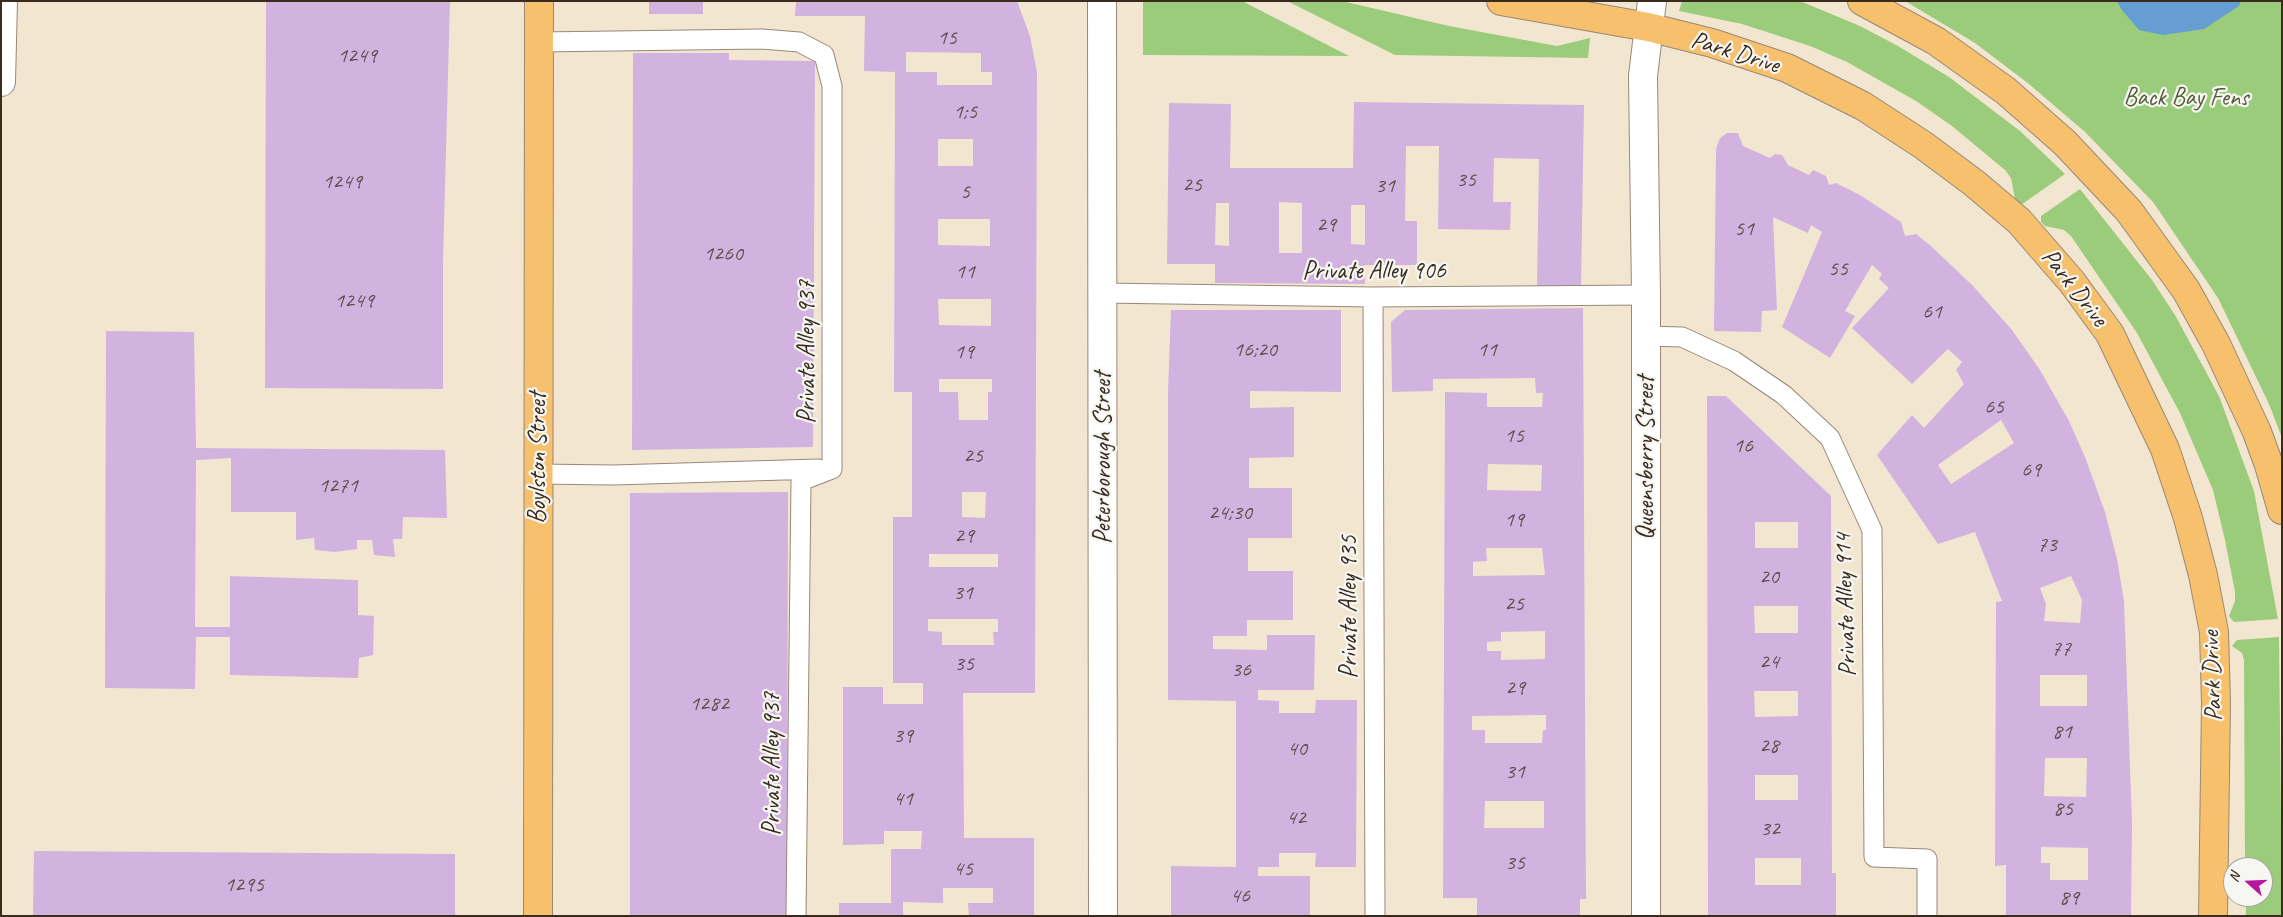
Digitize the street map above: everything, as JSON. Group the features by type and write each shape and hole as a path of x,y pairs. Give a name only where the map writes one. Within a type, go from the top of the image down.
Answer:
{"main road":[{"name":"Boylston Street","path":"538,916 539,1"},
{"name":"Park Drive","path":"1501,1 1650,14 1712,43 1787,68 1863,106 1923,145 1974,183 2019,221 2072,282 2110,334 2164,450 2188,518 2203,575 2214,632 2216,721 2213,916"},
{"path":"1862,1 1936,41 2006,91 2065,143 2129,211 2186,290 2216,344 2257,432 2282,510"}],"street":[{"path":"1,82 3,1"},
{"name":"Peterborough Street","path":"1102,1 1103,916"},
{"name":"Queensberry Street","path":"1646,916 1646,295 1643,76 1650,14"}],"lane":[{"name":"Private Alley 937","path":"538,42 762,39 799,42 824,55 832,86 832,469 801,480 796,916"},
{"name":"Private Alley 906","path":"1102,293 1373,297 1646,295"},
{"name":"Private Alley 935","path":"1373,297 1375,916"},
{"name":"Private Alley 914","path":"1646,336 1682,337 1734,361 1784,395 1830,438 1872,530 1874,857 1927,859 1927,916"},
{"path":"538,474 613,475 832,469"}],"green space":[{"path":"1143,1 1242,1 1349,56 1143,55"},
{"path":"1287,1 1342,1 1449,26 1557,46 1590,38 1588,58 1395,55"},
{"path":"1682,1 1800,1 1860,26 1898,46 1949,77 2020,131 2065,174 2021,205 2015,199 2011,178 2005,170 1952,126 1916,101 1847,62 1810,46 1742,24 1679,11"},
{"name":"Back Bay Fens","path":"1905,1 2282,1 2282,438 2269,404 2218,298 2153,202 2085,132 2029,84 1975,43"},
{"path":"2080,189 2152,280 2175,315 2219,396 2254,491 2278,619 2234,622 2229,616 2235,601 2235,592 2213,490 2180,413 2137,333 2071,236 2064,230 2045,226 2041,222 2041,216"},
{"path":"2279,637 2282,916 2246,916 2246,907 2273,907 2273,857 2245,857 2244,660 2242,653 2232,646 2237,640"}],"water":[{"path":"2117,1 2241,1 2239,6 2204,29 2163,35 2139,30 2121,9"}],"building":[{"path":"266,1 450,1 443,262 443,389 265,388"},
{"path":"649,1 703,1 703,14 649,14"},
{"path":"796,1 1017,1 1030,36 1037,72 1035,693 963,693 964,838 1034,838 1034,916 969,916 968,903 993,903 993,888 943,888 943,903 903,902 903,916 839,916 839,903 891,903 891,849 921,849 922,831 884,831 884,844 843,845 843,687 883,687 883,704 923,704 923,683 893,683 893,517 912,517 912,392 894,392 895,72 864,71 865,16 795,16","holes":["906,52 981,53 981,72 992,72 992,85 937,85 937,72 906,72","938,139 973,139 973,166 938,166","938,219 990,219 990,246 938,245","938,299 991,299 991,326 939,325","939,379 992,379 992,392 988,392 988,420 959,420 958,392 939,392","962,492 986,492 985,518 962,517","929,554 998,554 998,567 929,567","928,619 998,619 998,632 993,632 994,645 942,645 942,632 928,631"]},
{"path":"633,53 729,53 729,60 815,61 813,447 632,450"},
{"path":"1354,102 1584,105 1581,287 1537,286 1539,159 1494,158 1493,202 1511,202 1510,230 1438,229 1439,146 1406,146 1405,221 1417,221 1417,265 1364,265 1365,284 1215,283 1215,264 1167,264 1169,103 1231,104 1230,168 1353,168","holes":["1279,202 1302,203 1302,253 1279,253","1216,203 1229,203 1229,246 1215,245","1351,205 1365,205 1365,245 1351,244"]},
{"path":"1727,133 1738,133 1743,146 1770,158 1775,154 1782,155 1788,165 1809,175 1813,170 1826,176 1829,185 1836,183 1860,195 1901,222 1905,236 1916,234 1931,246 1973,286 2012,330 2040,370 2069,421 2085,457 2105,512 2117,559 2124,601 2132,822 2131,916 2006,916 2006,865 1995,866 1996,602 2002,601 1975,532 1938,544 1877,455 1912,415 1924,428 1964,384 1956,370 1962,362 1948,349 1912,384 1852,328 1889,288 1879,279 1882,274 1872,265 1845,311 1855,316 1830,358 1782,327 1822,232 1811,225 1808,233 1773,217 1777,310 1762,311 1761,332 1714,331 1716,149 1720,138","holes":["2001,420 2014,443 1951,484 1938,465","2071,576 2082,600 2080,623 2044,621 2046,604 2040,588","2040,675 2087,675 2087,706 2040,706","2045,758 2087,758 2086,797 2044,796","2041,847 2088,848 2088,880 2050,880 2050,863 2041,863"]},
{"path":"1583,308 1586,899 1580,899 1580,916 1477,916 1477,898 1443,898 1445,392 1487,393 1487,407 1542,407 1543,393 1536,393 1535,378 1433,379 1433,391 1392,392 1391,322 1405,310","holes":["1488,464 1542,465 1541,491 1487,490","1486,548 1542,548 1545,575 1473,576 1473,562 1487,561","1545,631 1545,659 1501,660 1501,651 1487,651 1487,642 1501,641 1501,632","1546,715 1546,730 1543,730 1542,743 1485,743 1485,730 1472,730 1472,716","1485,801 1544,801 1544,828 1484,828"]},
{"path":"1171,310 1341,310 1341,392 1250,391 1250,408 1294,407 1294,457 1249,458 1249,488 1292,488 1292,538 1248,538 1248,571 1293,571 1293,620 1247,620 1247,636 1213,636 1213,649 1267,650 1267,635 1315,635 1314,690 1258,690 1258,700 1279,701 1279,713 1315,713 1316,700 1357,700 1356,867 1315,867 1316,853 1279,853 1279,867 1258,867 1258,876 1310,876 1310,916 1171,916 1171,866 1236,867 1236,701 1168,700 1168,391"},
{"path":"106,331 194,332 196,448 445,450 447,518 403,517 402,539 393,539 395,557 374,555 372,540 357,540 357,549 335,552 315,550 314,538 296,540 296,512 231,512 231,458 196,460 195,627 230,627 230,576 358,580 358,615 374,616 373,655 359,658 358,678 230,675 230,637 196,637 195,689 105,688"},
{"path":"1707,396 1726,396 1831,496 1832,873 1836,873 1836,916 1708,916","holes":["1755,522 1798,522 1798,548 1755,548","1754,606 1798,606 1798,633 1755,633","1754,691 1798,691 1798,716 1755,717","1755,775 1798,775 1798,800 1755,800","1755,858 1801,858 1801,885 1755,885"]},
{"path":"788,492 787,916 630,916 630,493"},
{"path":"34,851 455,854 455,916 33,916"}]}
